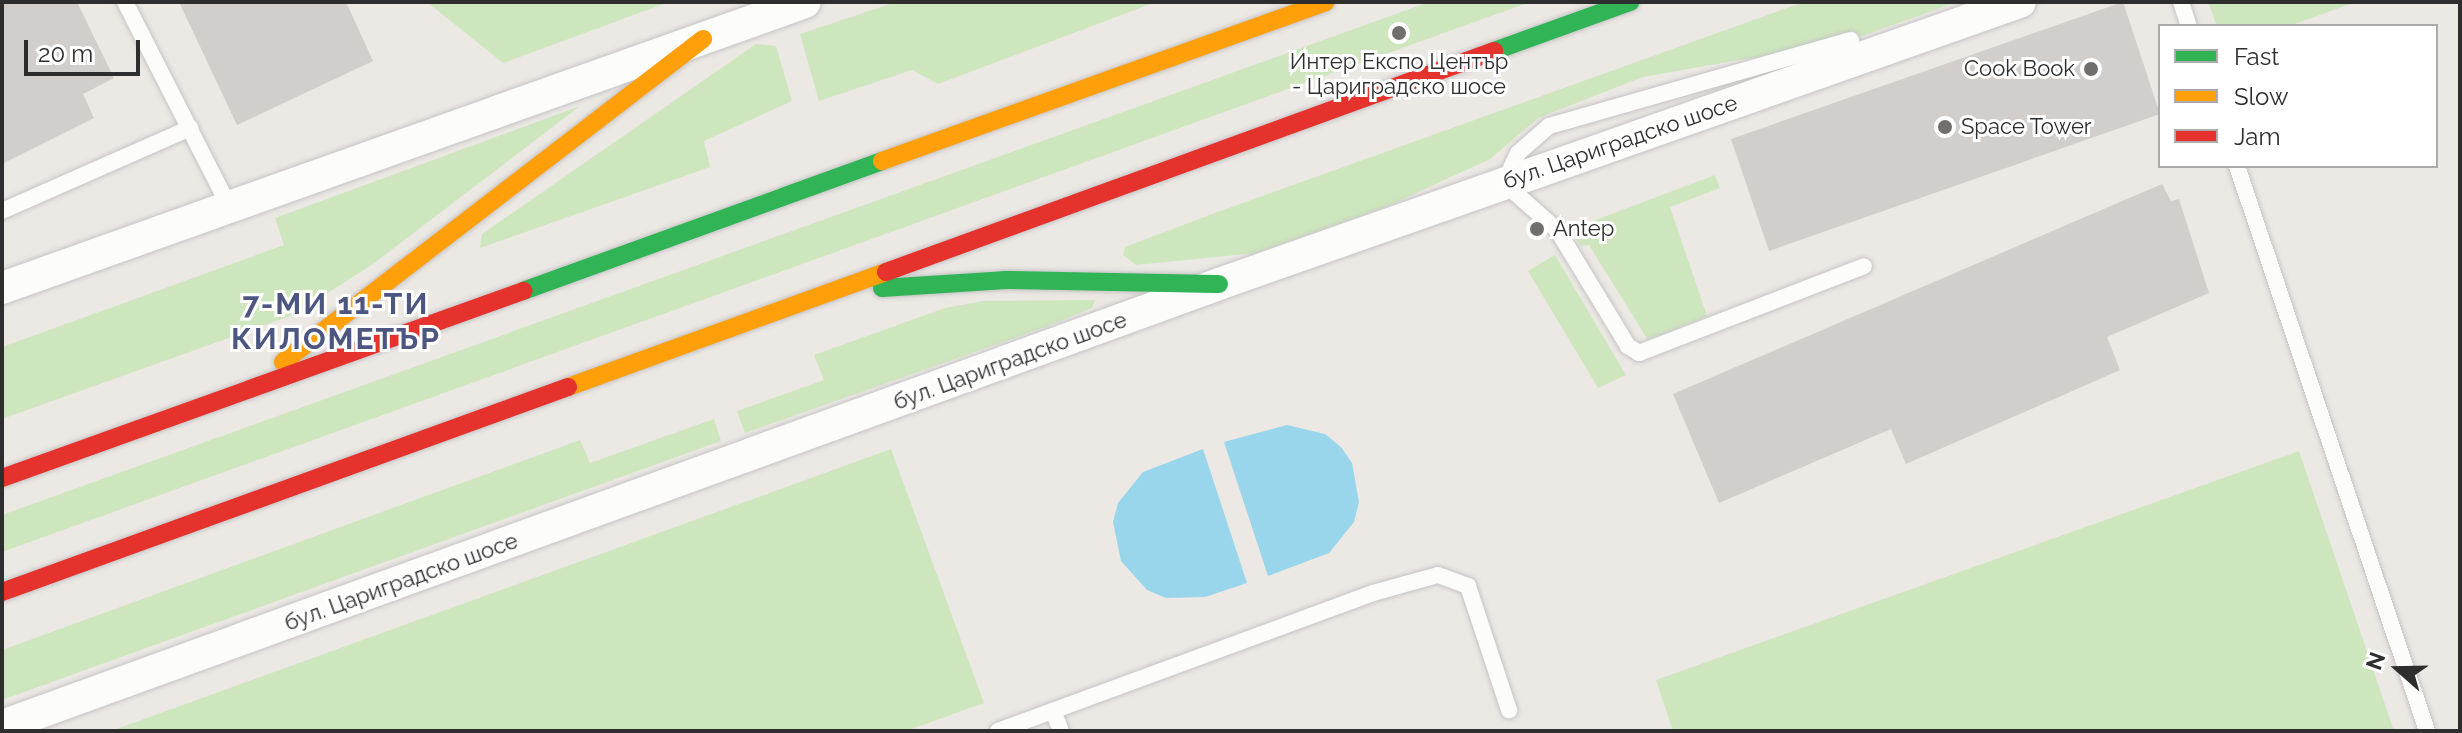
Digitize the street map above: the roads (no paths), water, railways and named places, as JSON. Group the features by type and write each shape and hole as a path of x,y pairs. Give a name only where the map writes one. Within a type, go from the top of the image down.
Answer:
{"highway":[{"path":"2,478 1325,2"},
{"path":"2,592 1630,2"},
{"path":"251,386 703,39"},
{"path":"832,292 1007,280 1219,284"}],"street":[{"path":"2,288 805,2"},
{"name":"бул. Цариградско шосе","path":"2,726 1219,284 2020,2"}],"lane":[{"path":"125,2 229,206"},
{"path":"2181,2 2188,24"},
{"path":"1851,40 1549,126 1518,153 1504,183 1558,231 1628,346 1639,353 1864,266"},
{"path":"2,211 190,128"},
{"path":"2238,168 2427,731"},
{"path":"998,731 1373,593 1438,575 1468,586 1509,710"},
{"path":"1053,711 1061,731"}],"water":[{"path":"1287,425 1325,434 1341,447 1352,463 1359,502 1354,522 1329,553 1268,576 1224,442"},
{"path":"1203,449 1247,583 1205,597 1166,598 1147,590 1121,561 1113,522 1118,503 1143,472"}],"place":[{"name":"Интер Експо Център - Цариградско шосе","path":"1399,33"},
{"name":"Cook Book","path":"2091,69"},
{"name":"Space Tower","path":"1945,127"},
{"name":"Antep","path":"1537,229"}],"district":[{"name":"7-МИ 11-ТИ КИЛОМЕТЪР","path":"336,321"}]}
